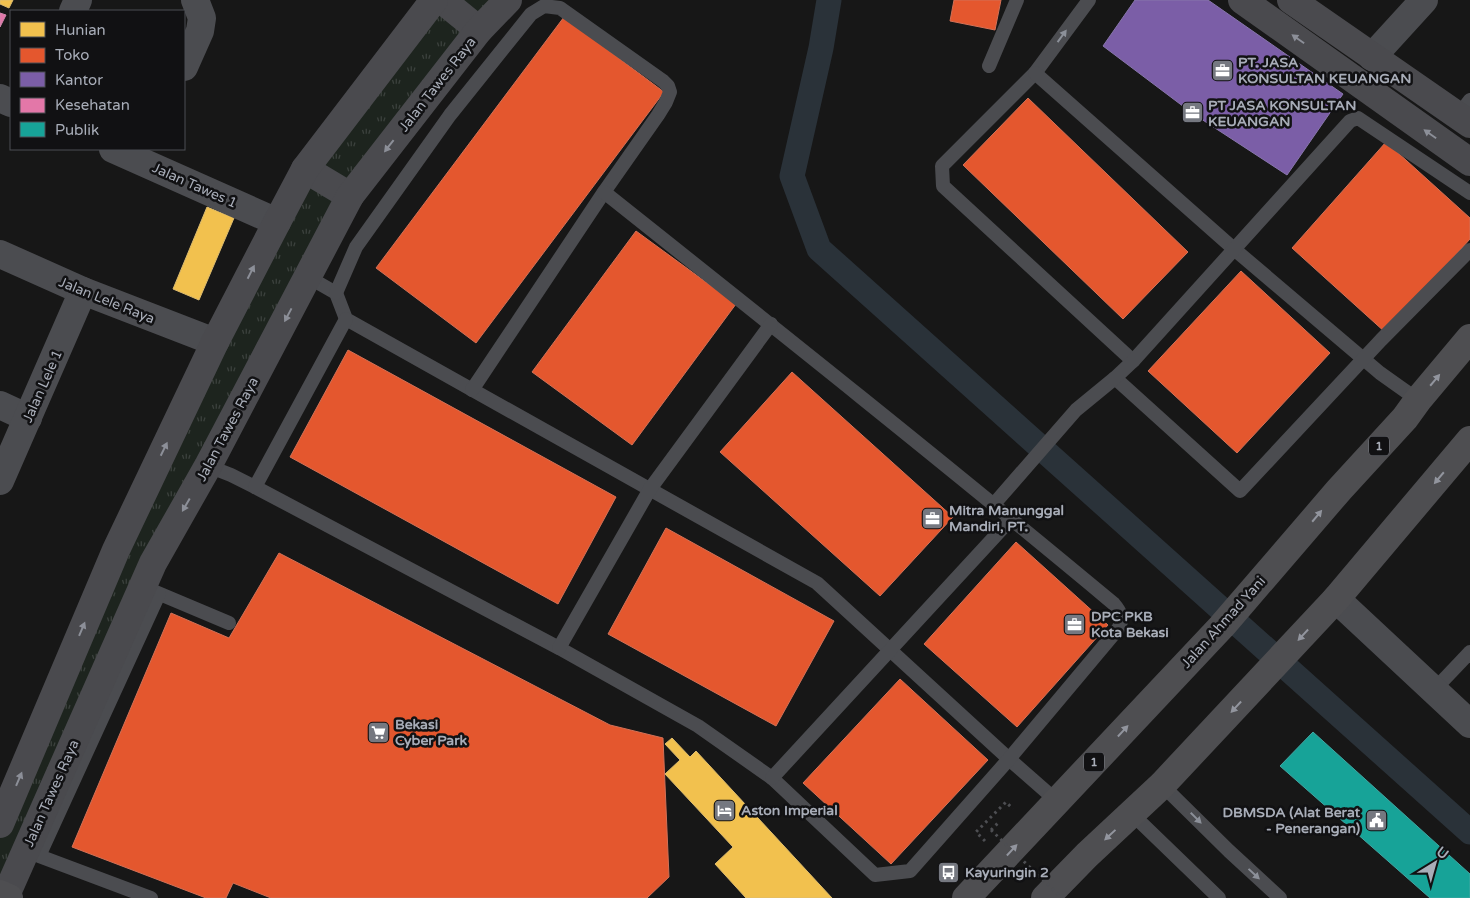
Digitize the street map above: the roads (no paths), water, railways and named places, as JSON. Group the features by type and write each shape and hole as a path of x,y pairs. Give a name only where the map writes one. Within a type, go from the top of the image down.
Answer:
{"highway":[{"name":"Jalan Ahmad Yani","path":"966,898 1222,626 1339,490 1405,418 1470,338"},
{"path":"1045,898 1087,855 1162,785 1336,600 1470,440"}],"street":[{"path":"185,65 200,31 202,18 195,0"},
{"path":"0,824 116,550 215,342 277,222 305,169 434,0"},
{"path":"442,0 479,30"},
{"name":"Jalan Tawes Raya","path":"5,895 208,466 350,196 479,30 508,0"},
{"path":"1242,0 1470,162"},
{"path":"1291,0 1372,57 1466,113"},
{"path":"1372,57 1424,0"},
{"name":"Jalan Tawes 1","path":"118,150 145,155 277,222"},
{"path":"305,169 350,196"},
{"name":"Jalan Lele Raya","path":"0,254 83,291 215,342"},
{"name":"Jalan Lele 1","path":"0,481 83,291"},
{"path":"0,405 28,418"},
{"path":"116,550 152,581"},
{"path":"1336,600 1470,724"}],"lane":[{"path":"990,66 1017,0"},
{"path":"1089,0 1035,72 942,166 943,186 1133,361"},
{"path":"336,293 356,247 450,116 530,14 544,6 560,8 663,81 669,90 669,96 658,115 604,192 472,390"},
{"path":"1035,72 1234,250 1364,359 1418,400"},
{"path":"994,504 1076,410 1116,378 1133,361 1354,118 1358,118 1470,193"},
{"path":"208,466 232,475 559,648 698,726 772,778 875,875 910,870 1009,759 1118,629 1122,618 1120,611 994,504 604,192"},
{"path":"1116,378 1240,491 1470,250"},
{"path":"308,276 336,293 346,319 817,583 1058,802"},
{"path":"255,487 346,319"},
{"path":"559,648 650,489 771,324"},
{"path":"772,778 1011,519"},
{"path":"151,898 39,856 152,581 229,623"},
{"path":"1434,690 1470,652"},
{"path":"1162,785 1280,898"},
{"path":"1132,814 1219,898"}],"waterway":[{"path":"829,0 821,48 792,176 819,249 1470,832"}],"place":[{"name":"PT. JASA KONSULTAN KEUANGAN","path":"1222,70"},
{"name":"PT JASA KONSULTAN KEUANGAN","path":"1192,113"},
{"name":"Mitra Manunggal Mandiri, PT.","path":"933,518"},
{"name":"DPC PKB Kota Bekasi","path":"1075,624"},
{"name":"Bekasi Cyber Park","path":"379,732"},
{"name":"Aston Imperial","path":"725,810"},
{"name":"DBMSDA (Alat Berat - Penerangan)","path":"1376,820"},
{"name":"Kayuringin 2","path":"949,872"}]}
